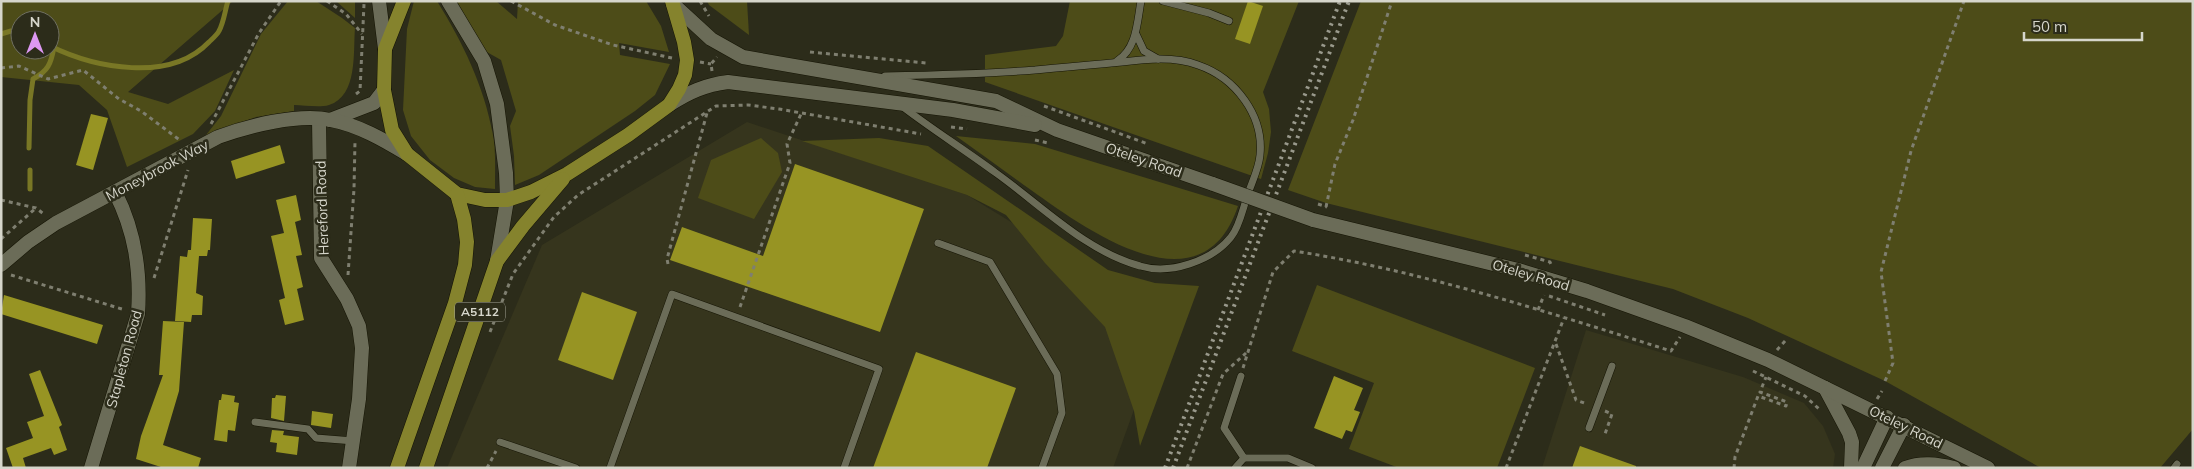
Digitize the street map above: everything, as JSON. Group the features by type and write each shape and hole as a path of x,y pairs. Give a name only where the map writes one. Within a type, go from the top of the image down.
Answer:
{"main road":[{"path":"379,1 385,49 384,90 392,130 407,154 457,194 485,200 507,200 531,192 566,174 628,135 669,105 679,90 685,75 687,60 673,2"},
{"path":"385,49 404,1"},
{"path":"448,1 484,61 497,104 506,172 507,200 497,261"},
{"name":"Oteley Road","path":"673,2 712,39 743,57 852,77 954,92 996,101 1058,130 1313,220 1518,270 1587,291 1682,332 1768,360 1904,425 1988,468"},
{"name":"Oteley Road","path":"669,105 703,86 728,82 994,116 1058,130"},
{"name":"Moneybrook Way","path":"6,270 28,242 56,223 218,137 242,128 292,119 325,119 374,103 384,90"},
{"name":"Moneybrook Way","path":"325,119 377,137 407,154"},
{"name":"Hereford Road","path":"325,119 321,258 347,298 358,326 362,348 350,468"},
{"name":"A5112","path":"426,468 497,261 566,174"},
{"name":"Stapleton Road","path":"94,467 138,314 140,292 135,246 125,211 115,192"},
{"name":"A5112","path":"397,468 455,303 465,264 467,242 464,219 457,194"},
{"path":"1825,388 1849,432 1852,442 1851,468"},
{"path":"1863,468 1887,417"},
{"path":"1882,468 1904,425"},
{"path":"1905,468 1912,465 1936,464 1954,468"}],"lane":[{"path":"1116,62 1128,53 1136,34 1141,1"},
{"path":"1163,1 1209,13 1229,21"},
{"path":"1136,34 1144,51 1161,60"},
{"path":"852,77 981,75 1137,59 1195,63 1212,70 1240,94 1252,111 1260,133 1260,157 1232,236 1203,258 1172,268 1141,267 1106,252 1076,234 996,172 933,130 900,104"},
{"path":"938,243 990,262 1057,374 1062,413 1042,468"},
{"path":"610,468 672,294 880,369 844,468"},
{"path":"1589,428 1612,366"},
{"path":"1241,376 1224,428 1244,458"},
{"path":"255,422 308,429 316,438 354,441"},
{"path":"500,442 537,453 576,468"},
{"path":"1235,468 1244,458 1288,458 1312,468"}],"path":[{"path":"208,128 259,33 281,1"},
{"path":"327,1 346,14 362,34"},
{"path":"350,98 360,90 364,1"},
{"path":"511,1 555,25 613,45 670,58"},
{"path":"1326,206 1335,164 1353,120 1392,1"},
{"path":"1885,381 1893,363 1881,272 1912,151 1964,1"},
{"path":"800,51 932,63"},
{"path":"712,73 711,64 716,58"},
{"path":"696,61 711,64"},
{"path":"1,68 19,66 48,79 83,70 120,99 141,111 194,150 152,283 140,292"},
{"path":"1038,104 1154,147"},
{"path":"488,337 512,274 554,217 578,194 716,105 748,105 802,112 927,135"},
{"path":"668,264 667,259 707,112"},
{"path":"736,317 790,163 787,144 802,112"},
{"path":"948,127 975,130"},
{"path":"1029,138 1054,145"},
{"path":"347,298 355,143"},
{"path":"1,200 36,208 1,239"},
{"path":"1241,376 1273,272 1294,252 1352,260 1538,310 1671,350 1682,332"},
{"path":"1522,255 1550,262"},
{"path":"6,270 138,314"},
{"path":"1537,292 1609,316"},
{"path":"1538,310 1544,295"},
{"path":"1506,468 1564,318"},
{"path":"1671,336 1682,332"},
{"path":"1682,332 1688,343"},
{"path":"1555,344 1576,400 1612,414 1605,434"},
{"path":"1187,468 1223,374 1247,352"},
{"path":"1749,370 1805,396 1824,416"},
{"path":"1734,468 1735,457 1758,396 1786,406 1787,402 1760,392 1766,377"},
{"path":"487,468 500,442"}],"shaded area":[{"path":"1,1 233,1 128,92 168,104 234,70 215,111 193,134 127,167 107,110 79,85 1,77"},
{"path":"288,1 316,1 355,28 354,61 345,93 329,105 294,105 294,111 256,117 206,135 221,116 261,34"},
{"path":"336,1 355,1 355,18"},
{"path":"414,1 437,1 471,65 484,99 493,135 495,189 475,187 454,178 430,160 411,136 403,110 407,29"},
{"path":"451,1 496,1 517,19 518,1 646,1 661,26 669,52 619,43 620,55 670,64 655,95 635,111 539,175 515,185 510,126 516,111 501,60 485,51"},
{"path":"707,1 747,1 749,35 709,5"},
{"path":"1070,1 1299,1 1263,92 1269,109 1271,132 1261,179 985,82 985,55 1056,46 1063,36"},
{"path":"1361,1 2193,1 2193,429 2160,468 2041,468 1885,381 1748,318 1673,289 1326,203 1288,190"},
{"path":"747,122 967,195 1167,318 1113,468 447,468 542,245"},
{"path":"956,136 1035,144 1238,206 1221,238 1198,255 1171,259 1142,253 1112,241 1082,225"},
{"path":"761,138 778,153 782,172 754,219 698,198 711,160"},
{"path":"879,138 928,146 1108,270 1155,283 1199,286 1140,446 1134,411 1105,327 1045,263 1006,215 967,195 802,141"},
{"path":"1317,285 1535,368 1497,468 1399,468 1349,449 1374,383 1292,351"},
{"path":"1586,330 1743,377 1804,403 1823,426 1835,454 1833,468 1542,468"}],"building":[{"path":"1248,1 1263,6 1250,44 1235,39"},
{"path":"91,114 108,118 93,170 76,165"},
{"path":"280,145 285,163 236,179 231,161"},
{"path":"795,164 924,209 880,332 670,260 682,227 763,256"},
{"path":"296,195 301,220 295,222 302,255 296,256 303,287 297,289 304,320 285,325 279,300 285,298 271,236 284,233 276,200"},
{"path":"193,218 212,219 210,250 208,250 207,256 199,256 196,293 203,296 202,315 192,315 191,322 175,321 180,256 187,257 188,250 191,250"},
{"path":"582,292 637,312 613,380 558,360"},
{"path":"4,295 103,325 97,344 1,314"},
{"path":"163,321 184,322 179,391 163,445 201,458 198,468 164,468 136,459 141,436 163,375 159,375"},
{"path":"916,352 1016,388 987,468 873,468"},
{"path":"40,370 62,425 59,427 67,450 54,455 51,448 23,458 26,468 13,468 6,448 33,438 27,422 44,416 29,374"},
{"path":"1334,376 1363,388 1354,410 1360,412 1352,432 1346,430 1342,439 1314,428"},
{"path":"222,394 235,396 234,402 239,403 235,431 228,430 227,442 214,440 219,400 221,400"},
{"path":"276,395 286,396 284,421 271,418 272,398 275,398"},
{"path":"312,411 333,414 331,428 311,425"},
{"path":"272,430 284,431 283,435 299,437 297,455 276,452 277,443 270,442"},
{"path":"1580,446 1636,466 1636,468 1572,468"}],"waterway":[{"path":"60,50 88,60 132,68 174,63 193,55 216,35 222,24 228,1"},
{"path":"1,34 10,31"},
{"path":"29,148 30,100 33,79 42,73 51,60"},
{"path":"30,170 30,189"}],"railway":[{"path":"1165,468 1340,1"},
{"path":"1173,468 1349,1"}]}
